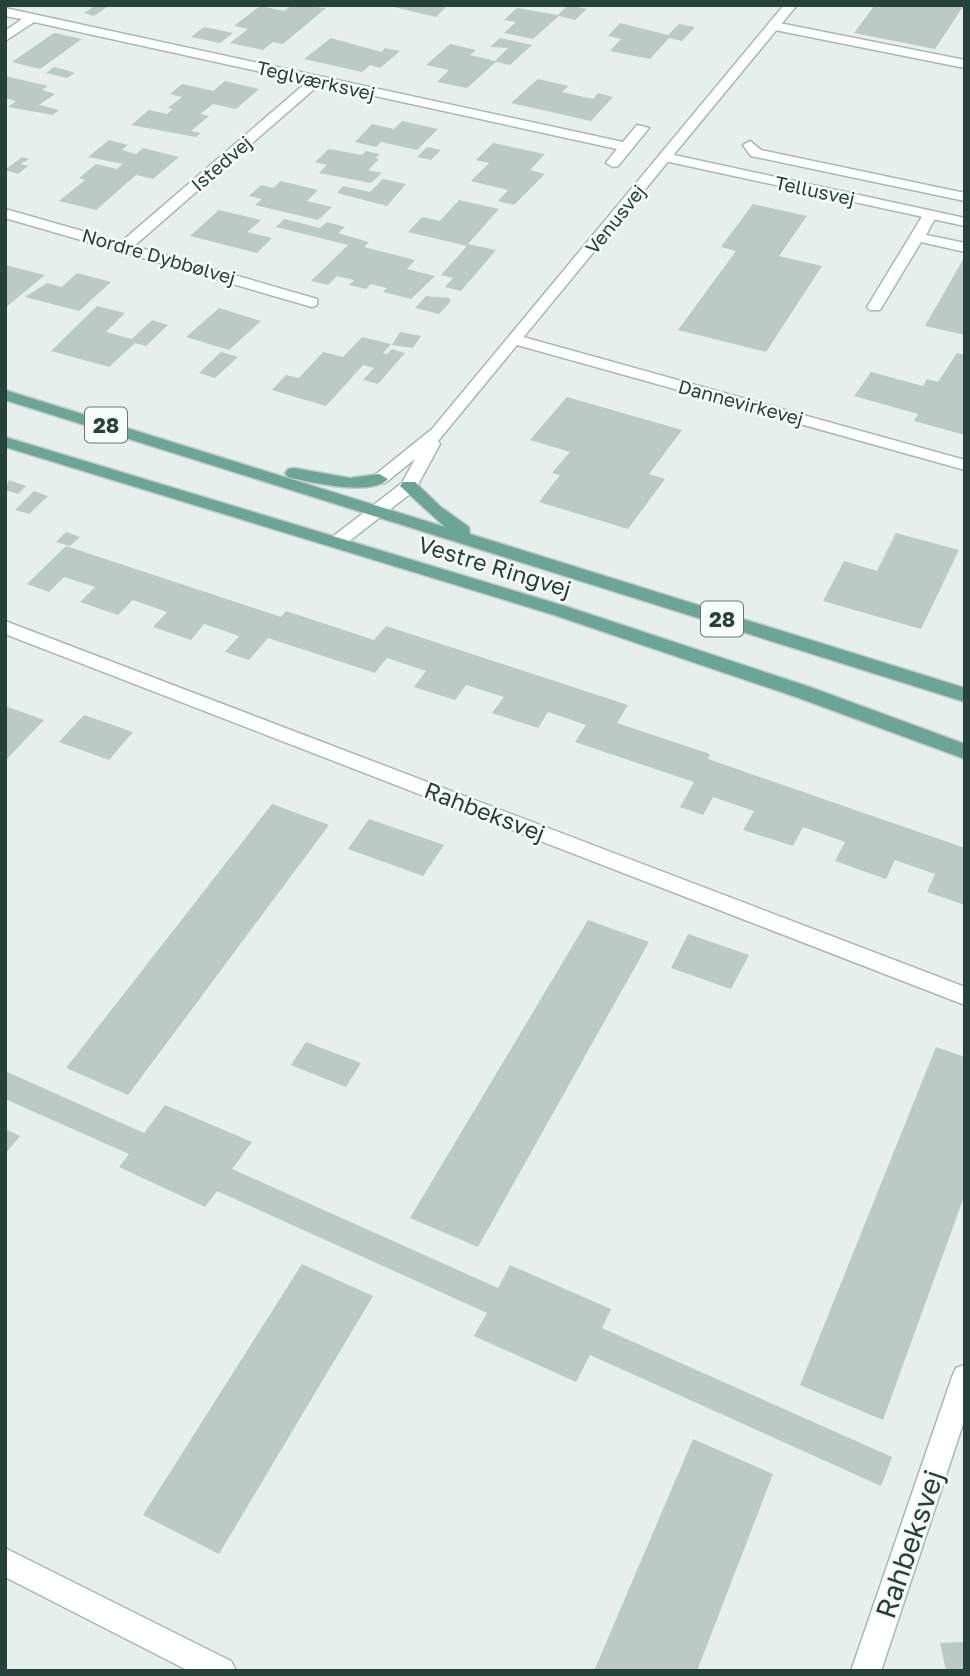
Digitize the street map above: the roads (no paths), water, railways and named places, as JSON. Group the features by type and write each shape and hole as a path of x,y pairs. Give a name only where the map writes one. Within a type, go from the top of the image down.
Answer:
{"main road":[{"name":"Vestre Ringvej","path":"5,395 965,695"},
{"name":"Vestre Ringvej","path":"5,442 561,611 803,692 965,752"},
{"name":"28","path":"206,456 350,483 379,479"},
{"name":"28","path":"409,486 435,511 479,542"},
{"path":"803,692 965,746"}],"street":[{"name":"Venusvej","path":"338,542 409,486 438,433 791,5"},
{"name":"Teglværksvej","path":"5,12 626,147"},
{"path":"5,37 32,18"},
{"path":"774,26 965,64"},
{"name":"Istedvej","path":"125,246 316,81"},
{"path":"613,163 642,128"},
{"path":"750,145 756,153 965,197"},
{"name":"Tellusvej","path":"665,157 965,222"},
{"name":"Nordre Dybbølvej","path":"5,213 312,302"},
{"path":"875,307 930,215"},
{"path":"916,237 965,248"},
{"name":"Dannevirkevej","path":"516,340 965,465"},
{"name":"Venusvej","path":"379,479 438,433"},
{"name":"Rahbeksvej","path":"5,627 965,996"},
{"name":"Rahbeksvej","path":"866,1671 965,1377"},
{"path":"5,1562 221,1671"}]}
